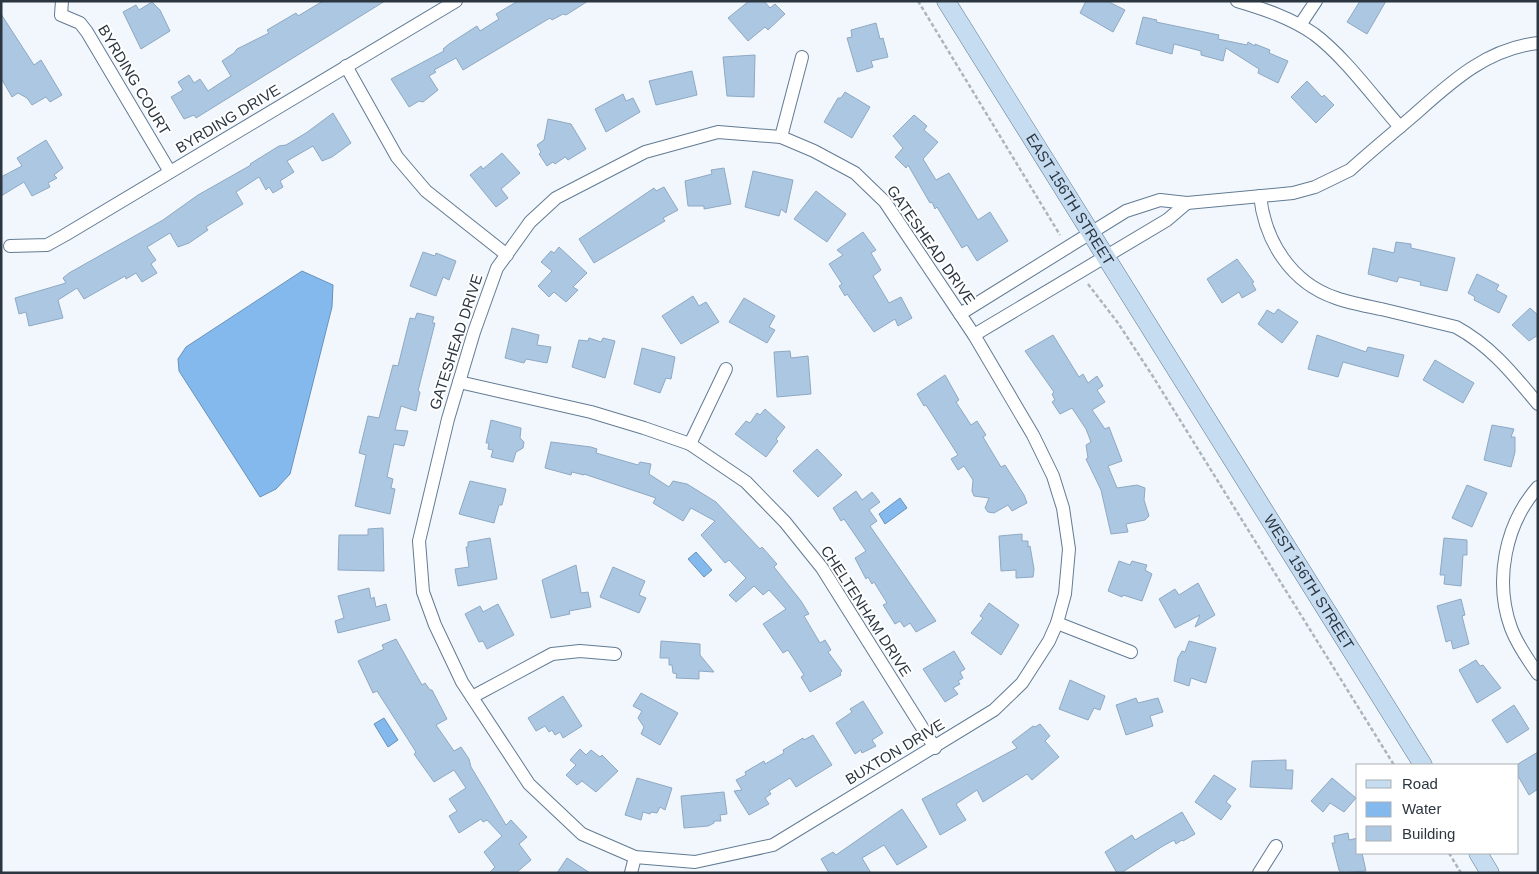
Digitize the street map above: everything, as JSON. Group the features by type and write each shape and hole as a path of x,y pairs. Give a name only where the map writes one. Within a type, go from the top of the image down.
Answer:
{"street":[{"name":"BYRDING COURT","path":"62,1 61,15 80,24 88,32 170,172"},
{"name":"BYRDING DRIVE","path":"10,246 47,245 456,1"},
{"name":"EAST 156TH STREET","path":"946,1 1193,398"},
{"path":"1237,1 1263,9 1300,25 1333,51 1400,127"},
{"path":"1300,25 1316,1"},
{"path":"960,314 1068,249 1126,211 1134,208 1160,200 1187,203 1293,193 1334,179 1350,170 1456,77 1486,58 1504,50 1538,43"},
{"path":"781,137 802,57"},
{"path":"346,66 397,157 426,191 507,254"},
{"name":"GATESHEAD DRIVE","path":"472,697 462,682 435,625 423,592 419,541 459,382 474,332 497,268 530,222 556,198 645,152 718,132 781,137 814,151 855,173 885,202 974,335"},
{"path":"1260,196 1262,215 1273,244 1286,263 1300,278 1336,298 1456,327 1471,335 1502,361 1538,404"},
{"path":"974,335 1080,270 1167,220 1187,203"},
{"name":"BUXTON DRIVE","path":"472,697 528,784 582,834 635,857 695,862 773,845 935,748 994,710 1022,683 1049,641 1057,623 1065,594 1069,549 1063,508 1053,476 1032,435 974,335"},
{"path":"690,444 726,369"},
{"name":"CHELTENHAM DRIVE","path":"459,382 591,412 690,444 746,482 785,522 822,568 935,748"},
{"name":"WEST 156TH STREET","path":"1193,398 1422,764"},
{"path":"1538,487 1522,507 1510,535 1504,587 1511,628 1538,674"},
{"path":"1057,623 1131,652"},
{"path":"472,697 552,654 580,651 615,654"},
{"path":"1259,873 1276,846"},
{"path":"1479,854 1490,873"},
{"path":"631,873 635,857"}],"path":[{"path":"918,1 1056,226 1068,249"},
{"path":"1080,270 1152,375 1393,764"},
{"path":"1450,854 1461,873"}],"water":[{"path":"302,271 333,285 332,307 290,474 276,489 260,497 179,371 178,359 186,347"},
{"path":"900,498 907,508 885,524 879,514"},
{"path":"696,552 712,570 704,577 688,559"},
{"path":"384,718 398,740 388,747 374,724"}],"building":[{"path":"323,1 385,1 196,118 194,115 184,119 171,97 183,90 178,82 189,75 194,83 200,79 208,91 231,76 222,61 237,49 269,33 267,30 296,13 298,16"},
{"path":"518,1 588,1 566,15 563,14 552,20 550,18 463,70 456,58 434,70 436,72 429,76 438,90 423,102 419,101 409,107 391,79 444,51 443,49 449,44 477,26 480,31 499,19 496,14"},
{"path":"749,1 764,1 770,8 775,4 785,14 768,30 765,27 748,41 728,18"},
{"path":"1086,1 1107,1 1125,10 1113,32 1080,13"},
{"path":"1360,1 1386,1 1367,34 1347,22"},
{"path":"152,2 160,10 170,31 141,49 123,12 136,5 139,10"},
{"path":"1,14 34,65 41,60 62,95 50,102 46,97 32,105 27,98 18,93 12,97 1,78"},
{"path":"1143,17 1157,20 1156,22 1219,35 1218,39 1247,45 1248,42 1255,46 1255,44 1270,50 1269,53 1288,61 1278,83 1258,73 1259,69 1226,48 1223,61 1201,55 1201,51 1174,44 1172,54 1136,44"},
{"path":"876,23 880,39 883,38 888,57 871,61 873,67 857,72 847,38 852,37 851,30"},
{"path":"755,55 754,97 727,96 723,57"},
{"path":"692,71 697,95 656,105 649,81"},
{"path":"1307,81 1322,97 1324,95 1334,105 1316,123 1291,97"},
{"path":"845,92 870,107 852,138 824,122 838,98 841,98"},
{"path":"623,94 626,101 633,98 640,112 606,132 595,109"},
{"path":"333,113 351,143 332,157 322,161 313,146 287,161 294,172 280,181 283,187 273,193 269,187 266,190 259,177 236,192 243,204 206,227 208,230 189,243 178,247 170,233 147,247 156,260 151,264 157,273 142,282 136,273 126,279 125,276 84,299 77,288 58,300 63,318 29,326 26,312 19,314 15,298 66,283 63,278 69,273 163,220 198,195 251,165 279,146 286,145 306,133"},
{"path":"914,115 927,126 924,130 938,142 923,159 936,180 949,173 978,220 990,212 1008,241 977,261 967,245 962,248 937,207 935,209 932,202 930,203 908,165 906,168 895,157 903,148 893,136"},
{"path":"548,119 571,124 586,149 568,160 565,157 555,164 553,162 547,166 539,154 541,152 537,145 544,140"},
{"path":"46,140 63,168 54,175 57,178 48,183 50,187 32,196 24,182 1,196 1,177 22,166 17,158"},
{"path":"502,153 520,173 501,189 508,198 496,207 470,175 481,166 483,169"},
{"path":"724,168 731,204 704,209 704,206 688,206 685,181 712,174 711,170"},
{"path":"753,171 793,180 786,213 781,209 779,216 745,207"},
{"path":"664,187 678,210 663,218 665,221 594,263 579,239 654,188 656,191"},
{"path":"816,191 846,214 827,242 794,219"},
{"path":"863,232 876,250 871,253 881,270 873,276 889,303 901,297 912,318 898,326 895,319 874,332 847,294 845,296 839,286 842,284 829,264 843,255 837,250"},
{"path":"1396,242 1411,244 1411,248 1455,258 1447,291 1420,285 1421,282 1399,277 1397,282 1368,274 1373,248 1394,253"},
{"path":"559,247 587,273 573,287 578,290 566,302 554,292 549,297 538,286 552,271 541,262 551,251 554,253"},
{"path":"423,252 435,256 436,253 456,261 449,280 443,277 436,296 410,286"},
{"path":"1237,259 1254,282 1252,283 1256,290 1242,298 1239,292 1222,303 1207,279"},
{"path":"1477,274 1499,285 1496,290 1507,296 1499,313 1474,300 1475,297 1468,293"},
{"path":"693,296 699,306 706,302 719,322 681,344 662,316"},
{"path":"744,298 775,316 769,327 775,330 767,343 729,322"},
{"path":"1530,308 1538,315 1538,335 1529,341 1512,325"},
{"path":"1278,309 1298,322 1282,343 1258,324 1267,310 1274,314"},
{"path":"417,313 434,317 432,323 435,323 418,391 420,392 416,411 401,406 395,430 408,431 404,446 394,444 387,477 393,479 391,488 395,489 390,514 355,506 366,455 359,453 368,416 379,418 393,365 398,366 410,318 415,319"},
{"path":"512,328 539,335 537,345 551,347 547,363 526,359 524,363 505,358"},
{"path":"1053,335 1079,377 1083,374 1088,383 1097,376 1103,386 1097,390 1105,402 1092,410 1105,429 1109,427 1122,461 1108,466 1117,488 1137,485 1145,488 1144,500 1149,516 1145,520 1126,524 1128,532 1111,534 1101,490 1086,459 1088,458 1086,445 1091,442 1086,429 1072,408 1060,414 1052,402 1055,400 1052,394 1054,392 1025,351"},
{"path":"1317,335 1366,352 1368,347 1404,355 1398,377 1343,362 1338,377 1308,369"},
{"path":"589,338 601,342 603,338 615,341 605,378 572,367 579,340 588,341"},
{"path":"642,348 675,357 671,379 666,378 660,393 634,384"},
{"path":"790,351 791,358 808,356 811,394 777,397 774,352"},
{"path":"1435,360 1474,383 1463,403 1423,380"},
{"path":"945,375 959,400 956,402 971,425 977,421 986,435 983,437 1001,467 1005,465 1027,503 1012,511 1008,505 994,513 988,512 985,508 989,498 974,496 972,491 973,480 964,466 958,470 951,459 958,455 917,394"},
{"path":"765,409 785,427 776,439 778,441 766,457 735,434 746,421 750,423 757,413 760,415"},
{"path":"491,420 521,428 520,438 524,442 523,448 516,452 513,462 491,457 493,450 488,449 489,443 486,443"},
{"path":"1492,425 1514,429 1511,437 1515,437 1515,452 1511,467 1484,460"},
{"path":"551,442 591,447 597,449 596,453 638,465 640,462 651,464 649,474 669,487 673,481 687,484 716,502 760,549 762,547 777,564 774,567 801,601 809,614 804,616 820,643 825,640 831,650 828,652 842,671 841,675 810,692 801,677 804,675 788,650 783,653 763,624 786,609 769,590 763,595 754,586 736,602 729,595 746,578 729,560 725,563 701,535 715,521 691,508 683,521 653,503 656,498 584,474 572,472 571,475 545,468"},
{"path":"817,449 842,475 818,497 793,471"},
{"path":"470,481 506,489 502,505 499,505 494,523 459,514"},
{"path":"1467,485 1487,493 1472,527 1452,518"},
{"path":"856,491 862,500 872,492 880,502 869,510 877,521 870,526 936,621 916,632 910,623 904,627 900,621 895,624 883,605 887,603 874,582 872,584 868,577 866,579 855,558 866,551 844,519 841,521 833,508"},
{"path":"383,528 384,571 338,570 339,535 368,535 368,529"},
{"path":"1022,534 1022,541 1028,541 1028,547 1030,546 1034,569 1033,577 1016,578 1016,570 1001,571 999,536"},
{"path":"490,538 497,579 458,586 455,569 469,567 466,547 468,547 468,542"},
{"path":"1444,538 1467,540 1467,555 1463,555 1461,586 1444,584 1445,575 1440,575"},
{"path":"1119,561 1130,565 1132,561 1147,565 1145,570 1152,574 1142,601 1123,595 1122,597 1108,591"},
{"path":"576,565 581,593 588,592 591,607 569,611 570,614 551,618 542,580"},
{"path":"613,567 645,581 639,595 646,598 639,613 600,597"},
{"path":"1198,583 1215,615 1195,627 1200,615 1175,628 1159,599 1175,589 1179,595"},
{"path":"369,588 371,599 374,597 376,607 386,604 390,620 338,633 335,621 344,618 338,596"},
{"path":"1461,599 1465,615 1462,616 1469,644 1453,649 1451,640 1446,642 1437,606"},
{"path":"989,603 1019,625 1001,655 971,633 983,618 980,616"},
{"path":"498,604 514,635 487,649 483,641 479,642 465,614 480,606 483,612"},
{"path":"396,639 422,685 425,683 432,690 447,719 436,725 454,751 461,747 506,825 511,820 527,837 519,844 531,860 516,873 489,873 495,867 484,852 502,836 487,820 483,822 481,819 459,833 449,816 457,811 449,799 466,788 454,770 434,782 414,754 416,752 377,691 373,693 358,661 384,649 382,645"},
{"path":"661,641 700,644 700,655 714,672 699,671 699,679 676,678 677,674 673,673 672,665 669,665 669,658 660,658"},
{"path":"1189,641 1216,648 1206,683 1191,678 1189,686 1174,681 1178,658 1182,651 1185,652"},
{"path":"954,651 965,669 960,672 963,678 958,681 960,684 953,688 958,694 945,702 923,669"},
{"path":"1476,660 1480,666 1483,665 1501,688 1477,703 1459,670"},
{"path":"1070,680 1105,696 1100,710 1094,708 1088,720 1059,709"},
{"path":"641,693 678,713 660,745 641,734 644,727 638,718 642,711 633,706"},
{"path":"563,696 582,726 563,738 560,732 555,735 552,730 549,732 545,726 536,731 528,718"},
{"path":"1136,698 1138,703 1158,698 1163,712 1150,716 1153,726 1126,735 1116,705"},
{"path":"863,701 883,733 872,740 876,746 862,753 861,750 855,754 836,723 852,712 850,709"},
{"path":"1514,705 1529,729 1507,743 1492,720"},
{"path":"1040,724 1050,736 1045,741 1059,757 1032,780 1027,774 983,802 977,790 956,804 966,820 940,835 922,799 1017,748 1012,742 1033,726 1035,727"},
{"path":"813,735 832,765 796,787 790,778 769,791 771,794 765,798 769,804 749,815 734,791 742,790 736,780 746,775 745,772 764,761 765,764 784,753 783,750 803,738 804,740"},
{"path":"580,749 586,755 591,750 600,757 602,755 618,771 596,792 582,781 577,785 566,775 576,765 570,760"},
{"path":"1538,752 1538,789 1529,795 1519,778 1518,764"},
{"path":"1286,760 1286,770 1293,770 1292,789 1250,787 1252,761"},
{"path":"1214,775 1236,789 1226,802 1231,806 1221,820 1195,802"},
{"path":"637,778 672,788 665,810 660,807 657,813 643,812 641,820 625,815"},
{"path":"1332,778 1356,798 1344,812 1330,803 1323,812 1311,801"},
{"path":"724,792 727,814 720,815 721,821 714,821 714,823 708,826 684,828 681,796"},
{"path":"902,809 927,847 897,865 884,845 862,858 871,873 829,873 821,859 833,852 836,855"},
{"path":"1182,812 1195,834 1176,844 1174,840 1121,873 1117,873 1105,852 1132,835 1135,840"},
{"path":"1348,833 1349,840 1356,838 1356,854 1362,854 1366,871 1341,873 1332,843 1335,843 1334,836"},
{"path":"567,858 590,873 557,873"}]}
